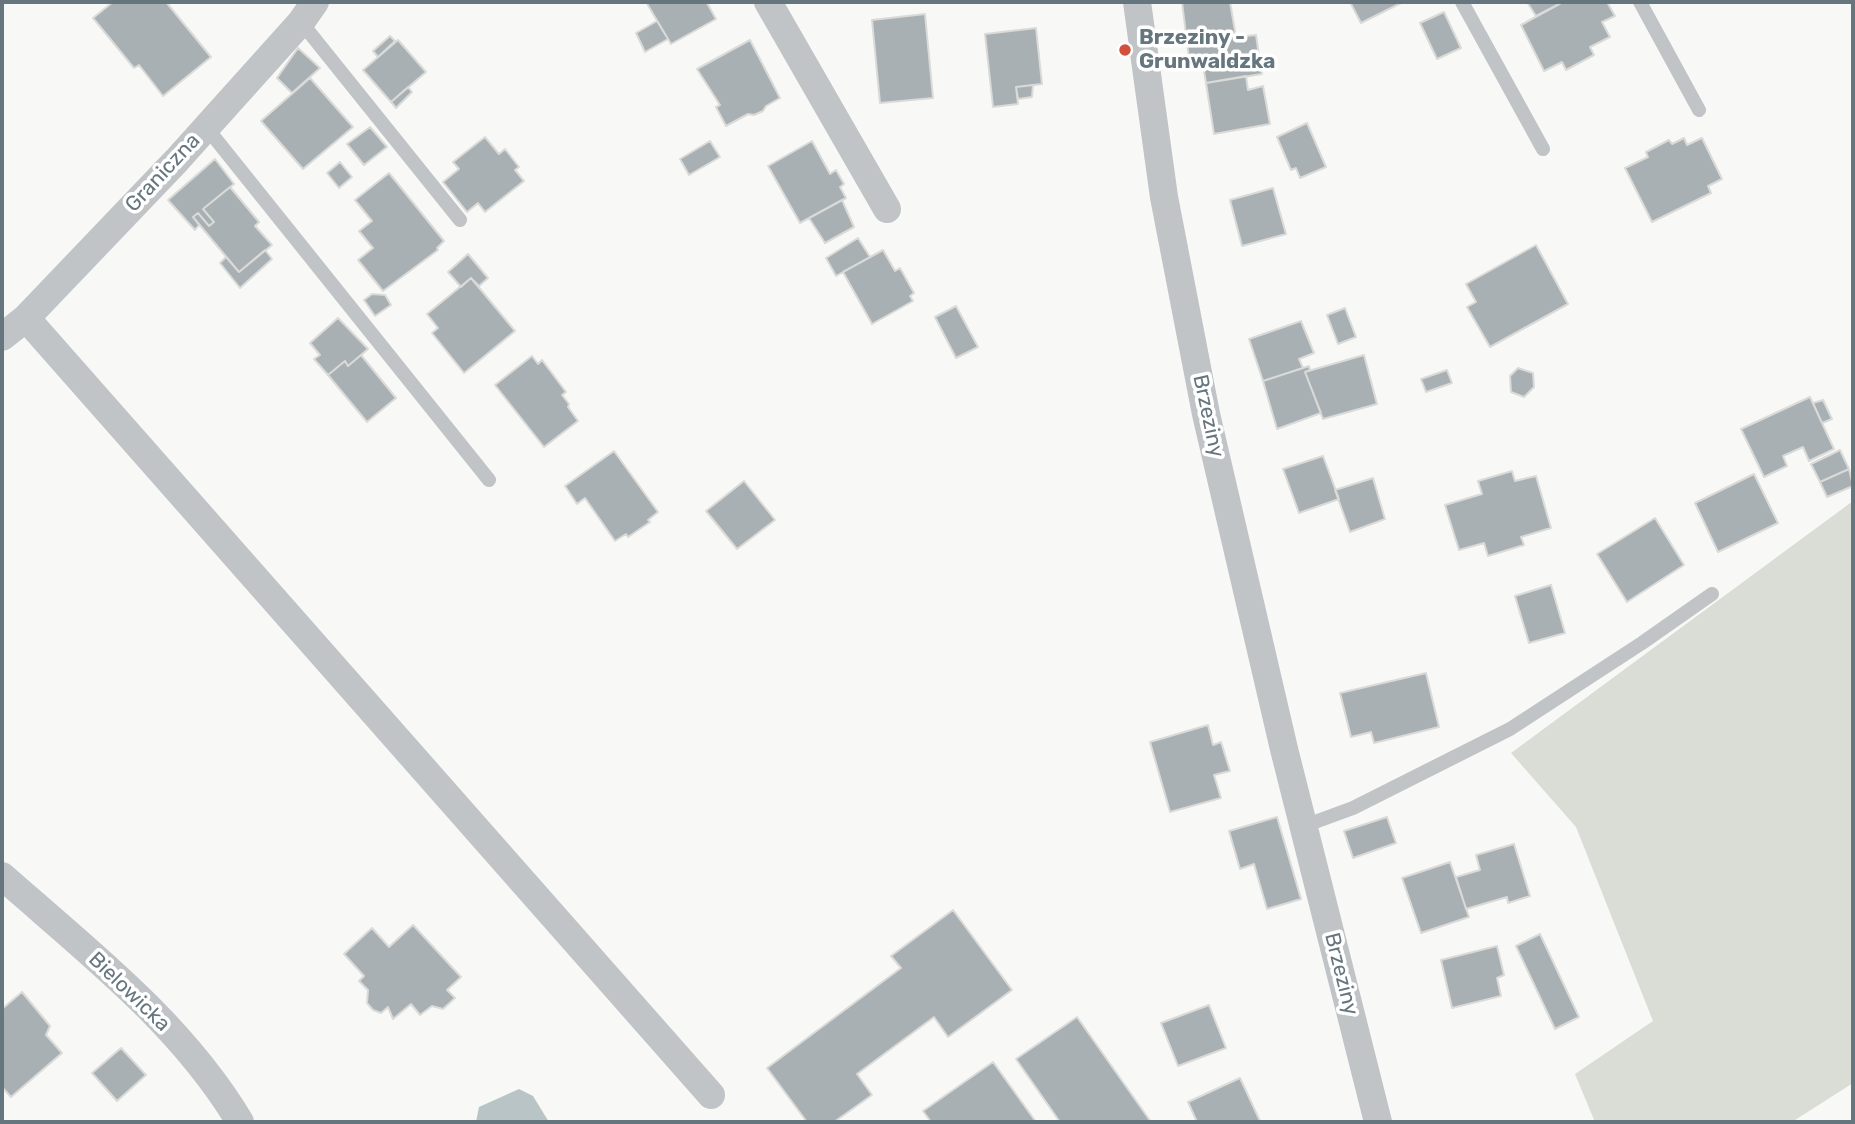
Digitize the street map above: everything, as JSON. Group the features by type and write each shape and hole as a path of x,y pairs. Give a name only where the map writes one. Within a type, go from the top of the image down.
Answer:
{"street":[{"path":"768,2 887,209"},
{"name":"Brzeziny","path":"1137,2 1164,197 1206,414 1378,1122"},
{"name":"Graniczna","path":"2,337 26,318 206,127 308,12"},
{"path":"26,318 711,1095"},
{"name":"Bielowicka","path":"2,876 148,1005 221,1090 240,1122"}],"lane":[{"path":"1462,2 1544,149"},
{"path":"1640,2 1699,110"},
{"path":"308,12 460,220"},
{"path":"206,127 489,480"},
{"path":"1304,826 1353,808 1510,729 1712,594"}],"shaded area":[{"path":"1853,501 1853,1083 1792,1122 1595,1122 1575,1074 1653,1021 1576,827 1511,753"},
{"path":"519,1089 533,1096 549,1122 476,1122 479,1107"}],"building":[{"path":"113,2 166,2 211,57 163,96 139,65 134,68 93,18"},
{"path":"646,2 709,2 707,3 716,19 671,44"},
{"path":"1182,2 1230,2 1236,37 1256,35 1259,56 1190,67"},
{"path":"1350,2 1403,2 1361,23"},
{"path":"1527,2 1563,2 1536,16"},
{"path":"1563,2 1607,2 1615,16 1602,22 1610,37 1590,47 1594,55 1566,70 1562,62 1544,71 1521,25"},
{"path":"1444,12 1461,48 1437,59 1420,23"},
{"path":"925,14 933,98 880,103 872,20"},
{"path":"657,21 668,39 645,52 636,33"},
{"path":"1036,28 1042,84 1016,87 1018,104 993,107 985,34"},
{"path":"390,36 395,41 378,57 373,51"},
{"path":"398,40 426,72 391,102 363,70"},
{"path":"750,40 780,98 766,106 763,111 754,115 748,114 726,126 716,107 720,105 697,69"},
{"path":"298,48 320,68 292,93 277,78"},
{"path":"1259,56 1262,74 1206,83 1203,65"},
{"path":"1246,76 1248,90 1263,86 1270,124 1214,134 1206,83"},
{"path":"310,78 353,127 303,169 261,121"},
{"path":"1033,85 1032,97 1018,99 1016,87"},
{"path":"408,87 412,92 396,108 391,102"},
{"path":"1307,123 1326,167 1300,178 1296,168 1291,170 1277,137"},
{"path":"370,127 387,147 364,165 347,144"},
{"path":"485,137 499,154 505,149 519,167 515,170 524,181 485,212 478,203 467,212 443,182 459,169 453,162"},
{"path":"1684,138 1687,145 1702,138 1722,179 1708,186 1711,193 1652,222 1625,168 1648,157 1646,152 1669,140 1672,144"},
{"path":"710,141 720,157 689,175 680,159"},
{"path":"812,141 830,174 836,170 844,184 840,187 846,198 800,223 768,166"},
{"path":"215,159 234,184 203,209 214,222 209,226 198,213 193,217 199,225 195,230 168,200"},
{"path":"340,162 352,177 339,188 327,173"},
{"path":"389,173 444,241 438,250 383,291 358,260 373,248 359,231 372,221 355,200"},
{"path":"230,187 259,222 255,226 272,245 239,272 193,217 198,213 209,226 214,222 203,209"},
{"path":"1273,188 1286,234 1242,246 1230,200"},
{"path":"842,200 854,227 825,243 809,218"},
{"path":"858,238 870,257 836,276 826,258"},
{"path":"1536,245 1568,304 1490,347 1467,307 1476,302 1466,284"},
{"path":"265,250 272,259 240,288 220,263 226,257 239,272"},
{"path":"883,250 895,271 900,268 914,293 910,296 913,301 872,324 843,272"},
{"path":"468,254 488,278 479,286 471,278 461,287 448,272"},
{"path":"471,278 515,331 464,373 432,333 438,328 427,314"},
{"path":"372,294 385,295 391,305 375,316 364,300"},
{"path":"956,306 978,347 956,358 935,317"},
{"path":"1345,308 1356,337 1338,344 1327,315"},
{"path":"338,318 368,349 348,366 345,361 328,375 314,359 320,355 310,343"},
{"path":"1301,321 1314,353 1299,359 1303,368 1263,381 1249,339"},
{"path":"361,355 396,398 367,422 328,375 345,361 348,366"},
{"path":"1364,355 1377,404 1323,419 1305,372"},
{"path":"532,356 538,364 542,360 566,392 562,395 578,421 544,447 495,385"},
{"path":"1309,366 1310,370 1305,372 1321,413 1277,429 1263,381"},
{"path":"1518,368 1533,373 1534,387 1524,397 1511,392 1510,376"},
{"path":"1447,370 1452,383 1426,392 1421,379"},
{"path":"1810,397 1834,449 1809,461 1803,447 1783,456 1787,466 1764,477 1741,429"},
{"path":"1823,400 1832,419 1822,423 1813,403"},
{"path":"1840,450 1849,469 1820,482 1811,464"},
{"path":"614,451 658,512 648,520 650,522 628,537 626,534 615,541 585,498 577,504 565,486"},
{"path":"1323,456 1339,499 1299,513 1283,469"},
{"path":"1849,469 1853,486 1827,497 1820,482"},
{"path":"1512,471 1515,481 1536,476 1551,528 1521,537 1524,545 1488,556 1484,543 1459,550 1445,505 1482,494 1478,481"},
{"path":"1754,474 1778,523 1718,552 1695,503"},
{"path":"1373,478 1385,519 1350,532 1335,490"},
{"path":"744,481 775,520 737,549 706,511"},
{"path":"1655,518 1684,565 1627,602 1597,554"},
{"path":"1551,585 1565,633 1529,643 1515,596"},
{"path":"1426,673 1439,727 1374,743 1371,732 1351,737 1340,693"},
{"path":"1208,725 1213,745 1221,742 1230,771 1214,775 1221,798 1170,812 1150,742"},
{"path":"1277,817 1301,899 1267,909 1254,864 1240,869 1229,831"},
{"path":"1387,817 1396,843 1353,858 1344,831"},
{"path":"1514,844 1530,896 1508,903 1507,897 1466,909 1456,877 1480,870 1476,855"},
{"path":"1450,862 1469,917 1421,933 1402,878"},
{"path":"953,910 1012,990 948,1037 934,1017 857,1074 872,1095 834,1122 807,1122 767,1068 901,968 891,956"},
{"path":"413,925 461,977 447,990 455,998 443,1009 432,1006 420,1015 411,1004 393,1019 388,1007 381,1013 373,1010 367,1003 368,990 359,981 364,976 344,954 372,928 389,947"},
{"path":"1540,934 1579,1017 1555,1029 1516,946"},
{"path":"1497,946 1504,975 1497,978 1501,996 1452,1008 1441,960"},
{"path":"22,992 50,1026 46,1035 62,1053 11,1097 2,1087 2,1009"},
{"path":"1209,1005 1226,1048 1178,1066 1161,1023"},
{"path":"1077,1017 1151,1122 1060,1122 1016,1059"},
{"path":"121,1048 146,1075 117,1101 92,1073"},
{"path":"993,1062 1036,1122 931,1122 923,1111"},
{"path":"1240,1078 1260,1121 1197,1122 1188,1102"}],"place":[{"name":"Brzeziny - Grunwaldzka","path":"1125,50"}]}
